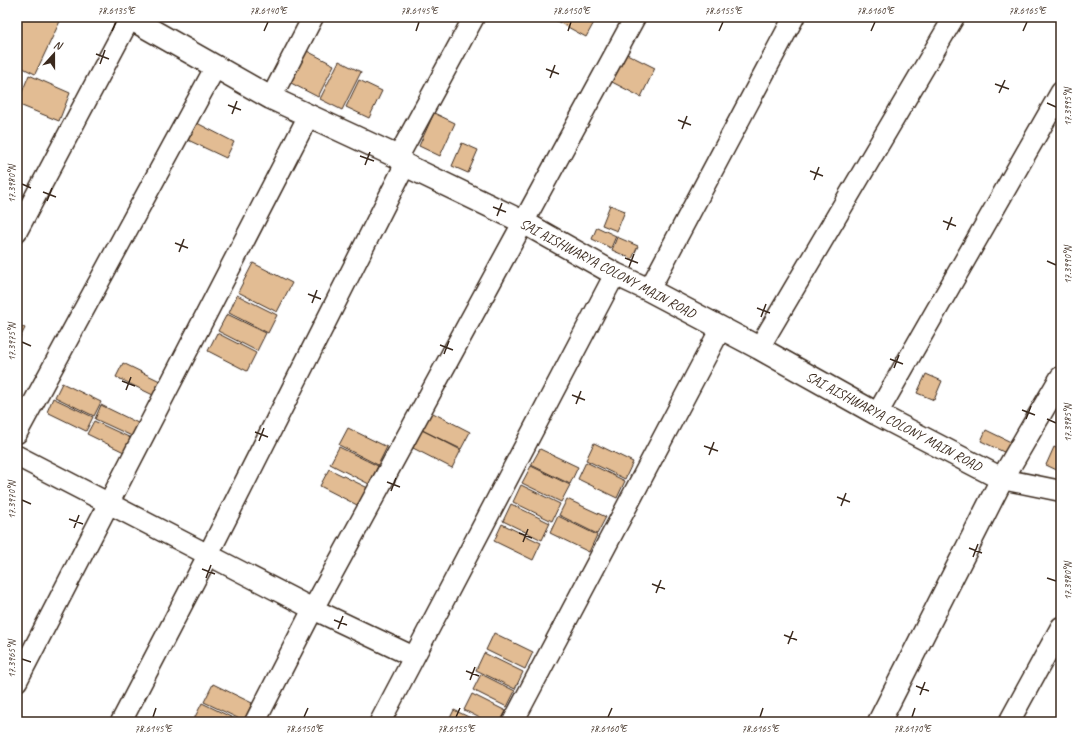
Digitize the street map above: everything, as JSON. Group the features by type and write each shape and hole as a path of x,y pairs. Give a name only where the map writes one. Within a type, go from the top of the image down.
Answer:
{"street":[{"path":"271,98 314,17"},
{"path":"122,722 208,555 474,17"},
{"path":"255,722 313,609 635,17"},
{"path":"649,290 794,17"},
{"path":"759,348 954,17"},
{"path":"17,231 140,20"},
{"name":"SAI AISHWARYA COLONY MAIN ROAD","path":"140,20 271,98 309,115 523,222 615,274 649,290 759,348 877,414 1002,479"},
{"path":"17,433 216,66"},
{"path":"877,414 1061,92"},
{"path":"17,681 309,115"},
{"path":"380,722 615,274"},
{"path":"513,722 721,328"},
{"path":"879,722 1002,479 1061,378"},
{"path":"17,456 313,609 414,657"},
{"path":"1002,479 1061,491"},
{"path":"1040,487 1061,502"},
{"path":"1009,722 1061,627"}],"building":[{"path":"17,17 62,17 35,74 17,65"},
{"path":"554,17 597,17 586,37 553,19"},
{"path":"305,50 334,65 318,97 289,82"},
{"path":"627,54 655,68 641,97 612,82"},
{"path":"339,61 361,72 342,110 320,99"},
{"path":"29,75 70,93 59,121 17,104"},
{"path":"359,80 382,91 369,118 346,107"},
{"path":"434,113 455,123 440,156 419,146"},
{"path":"197,123 234,142 226,158 188,140"},
{"path":"462,143 478,150 468,173 452,166"},
{"path":"610,205 625,211 617,231 602,225"},
{"path":"597,227 616,236 611,248 592,239"},
{"path":"617,237 638,246 632,259 612,250"},
{"path":"253,263 292,283 277,312 238,292"},
{"path":"237,295 277,315 268,333 229,313"},
{"path":"227,314 266,333 257,351 218,331"},
{"path":"17,324 25,328 17,344"},
{"path":"217,333 256,353 247,371 208,351"},
{"path":"123,363 162,382 155,396 116,377"},
{"path":"926,374 942,381 934,400 917,393"},
{"path":"62,383 101,402 94,416 55,397"},
{"path":"53,398 93,417 86,431 47,412"},
{"path":"101,405 140,424 134,437 95,419"},
{"path":"431,412 470,432 461,449 422,430"},
{"path":"94,421 133,439 126,453 87,434"},
{"path":"348,428 387,447 378,465 339,445"},
{"path":"422,430 461,450 452,468 413,448"},
{"path":"986,430 1015,444 1010,455 981,441"},
{"path":"594,443 633,462 625,479 586,460"},
{"path":"339,447 378,466 369,484 330,464"},
{"path":"1054,447 1061,450 1061,472 1046,465"},
{"path":"540,449 578,467 570,484 531,465"},
{"path":"586,462 625,481 617,498 578,479"},
{"path":"531,466 570,485 561,502 522,483"},
{"path":"329,469 368,488 359,506 320,486"},
{"path":"521,485 560,504 552,521 513,502"},
{"path":"567,499 606,517 597,534 559,515"},
{"path":"511,504 550,523 542,540 503,521"},
{"path":"558,516 597,535 589,552 550,533"},
{"path":"502,524 541,543 533,560 494,541"},
{"path":"494,633 533,652 525,669 486,650"},
{"path":"484,653 523,672 515,689 476,670"},
{"path":"481,674 515,691 507,707 473,690"},
{"path":"213,684 252,703 244,721 204,702"},
{"path":"472,694 506,711 500,722 488,722 464,710"},
{"path":"202,703 241,722 195,722 193,721"},
{"path":"454,710 479,722 448,722"}]}
